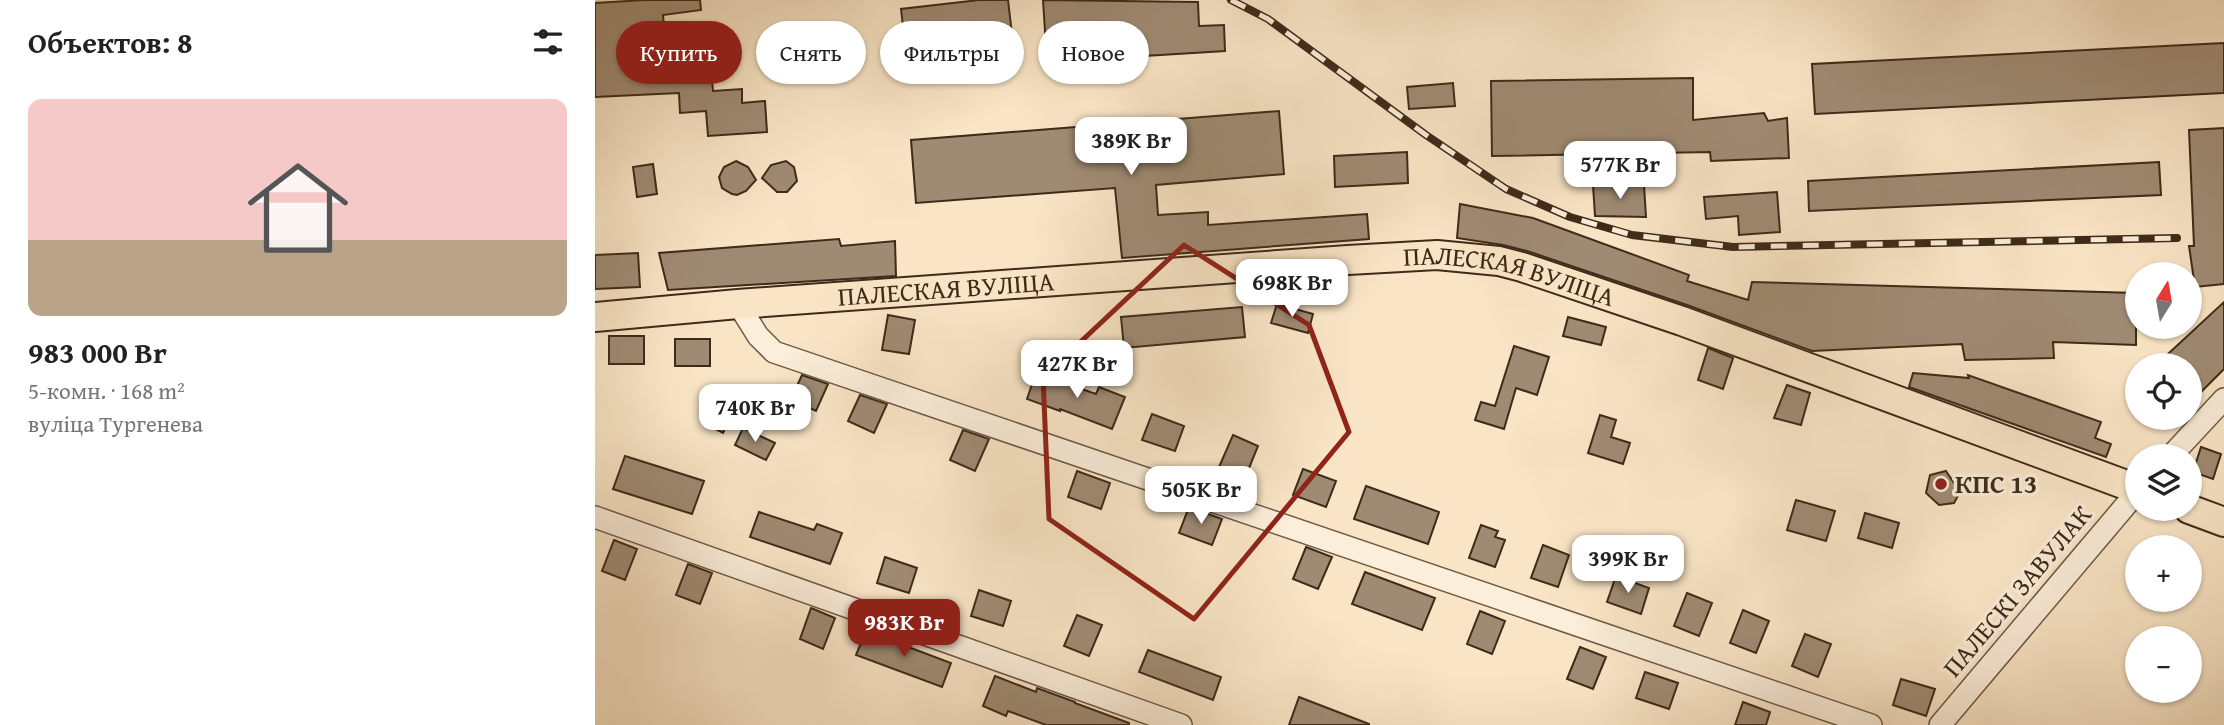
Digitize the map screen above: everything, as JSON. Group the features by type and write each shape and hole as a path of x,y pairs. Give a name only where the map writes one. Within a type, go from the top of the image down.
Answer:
{"main road":[{"name":"ПАЛЕСКАЯ ВУЛІЦА","path":"595,317 738,304 1335,261 1437,255 1469,257 1522,267 1682,321 2125,487"},
{"path":"2202,514 2224,522"}],"street":[{"path":"738,304 758,336 773,352 1871,725"},
{"path":"2182,444 2224,398"},
{"name":"ПАЛЕСКІ ЗАВУЛАК","path":"1940,725 2125,505"},
{"path":"595,517 1181,725"}],"highlighted area":[{"path":"1184,245 1309,325 1349,432 1194,619 1049,519 1043,377"}],"building":[{"path":"700,0 701,10 663,15 664,21 616,21 616,84 712,84 713,91 742,89 742,103 765,101 767,132 708,136 706,111 680,113 679,93 595,97 595,3"},
{"path":"979,0 1008,0 1010,21 902,21 901,9"},
{"path":"1043,0 1198,2 1199,26 1224,25 1225,51 1149,56 1149,21 1044,21"},
{"path":"2224,43 2224,93 1815,114 1812,64"},
{"path":"1693,78 1693,120 1764,113 1768,121 1787,118 1789,158 1711,161 1710,152 1492,156 1491,81"},
{"path":"1453,83 1455,106 1409,109 1407,87"},
{"path":"1279,111 1284,174 1156,185 1158,215 1208,212 1208,225 1367,214 1369,239 1122,258 1115,188 916,203 911,140"},
{"path":"2224,128 2224,284 2202,286 2202,262 2191,262 2189,246 2194,246 2189,130"},
{"path":"1407,152 1408,183 1335,187 1334,156"},
{"path":"736,161 748,167 756,180 746,191 737,195 722,188 719,177 724,167"},
{"path":"786,161 794,167 797,181 787,192 777,192 762,178 771,165"},
{"path":"2159,162 2161,195 1809,211 1808,181"},
{"path":"653,164 657,194 637,197 633,167"},
{"path":"1593,185 1644,185 1646,217 1595,216"},
{"path":"1777,192 1780,232 1739,235 1738,216 1706,219 1704,197"},
{"path":"1460,204 1533,218 1689,275 1687,281 1748,300 1752,282 2125,293 2125,340 2136,340 2136,345 2053,342 2054,358 1965,360 1962,344 1812,351 1527,251 1457,238"},
{"path":"839,239 841,246 895,241 896,276 668,290 659,253"},
{"path":"638,253 640,287 595,289 595,255"},
{"path":"2224,302 2224,369 2202,391 2202,353 2169,353 2183,340 2201,340 2202,322"},
{"path":"1277,304 1313,314 1308,333 1271,323"},
{"path":"1242,307 1245,337 1124,348 1121,317"},
{"path":"888,315 915,320 909,354 882,350"},
{"path":"1568,317 1606,327 1601,345 1563,336"},
{"path":"609,336 644,336 644,364 609,364"},
{"path":"675,339 710,339 710,366 675,366"},
{"path":"1514,346 1549,357 1537,395 1516,388 1504,429 1475,420 1481,402 1495,406"},
{"path":"1708,348 1733,358 1723,389 1698,380"},
{"path":"1036,373 1096,394 1099,387 1125,397 1112,429 1027,399"},
{"path":"1913,373 1969,378 1968,375 2101,422 2095,438 2111,444 2106,457 1909,387"},
{"path":"802,375 828,384 816,411 791,399"},
{"path":"1787,385 1810,393 1801,425 1774,418"},
{"path":"719,388 731,393 736,405 723,433 702,422"},
{"path":"860,395 887,404 874,433 848,421"},
{"path":"1152,414 1184,426 1175,451 1142,440"},
{"path":"1600,415 1616,420 1611,437 1630,443 1623,464 1588,453"},
{"path":"743,428 775,443 766,460 735,445"},
{"path":"963,430 989,439 975,471 950,460"},
{"path":"1233,435 1258,446 1245,478 1219,467"},
{"path":"2202,447 2221,454 2213,479 2202,475"},
{"path":"625,456 704,481 692,514 613,489"},
{"path":"1303,469 1336,481 1326,507 1293,495"},
{"path":"1077,471 1110,483 1101,509 1068,497"},
{"name":"КПС 13","path":"1946,471 1960,492 1954,503 1939,505 1926,493 1930,475"},
{"path":"1366,486 1439,512 1428,544 1354,519"},
{"path":"1796,500 1835,511 1826,541 1787,530"},
{"path":"1189,507 1222,519 1212,545 1179,533"},
{"path":"759,512 814,530 817,524 842,533 830,564 750,537"},
{"path":"1865,513 1899,523 1892,548 1858,538"},
{"path":"1481,525 1498,531 1495,537 1505,540 1495,567 1469,558"},
{"path":"614,540 637,549 625,580 602,571"},
{"path":"1543,545 1569,555 1558,587 1531,578"},
{"path":"1306,547 1332,557 1318,589 1293,579"},
{"path":"885,557 917,568 909,593 877,583"},
{"path":"688,564 712,573 700,604 676,595"},
{"path":"1365,572 1435,598 1422,630 1352,604"},
{"path":"1616,576 1649,588 1641,614 1607,602"},
{"path":"979,590 1011,601 1003,626 971,616"},
{"path":"1687,593 1712,603 1699,636 1674,626"},
{"path":"811,608 835,618 823,649 800,639"},
{"path":"1743,610 1769,621 1756,653 1730,643"},
{"path":"1480,611 1505,621 1492,654 1467,644"},
{"path":"1077,615 1102,625 1089,656 1064,646"},
{"path":"866,631 951,663 942,687 856,655"},
{"path":"1805,634 1831,644 1818,677 1792,666"},
{"path":"1580,647 1606,657 1593,689 1567,679"},
{"path":"1148,650 1221,677 1213,700 1139,672"},
{"path":"1645,672 1678,683 1669,709 1636,698"},
{"path":"995,676 1036,692 1037,688 1129,725 1046,725 1008,711 1006,716 983,706"},
{"path":"1901,679 1935,689 1926,716 1893,705"},
{"path":"1299,697 1369,724 1369,725 1289,725"},
{"path":"1743,702 1770,712 1766,725 1735,725"}],"railway":[{"path":"1231,0 1268,19 1426,135 1506,189 1570,217 1632,235 1733,247 2177,238"}],"place":[{"name":"КПС 13","path":"1941,484"}]}
